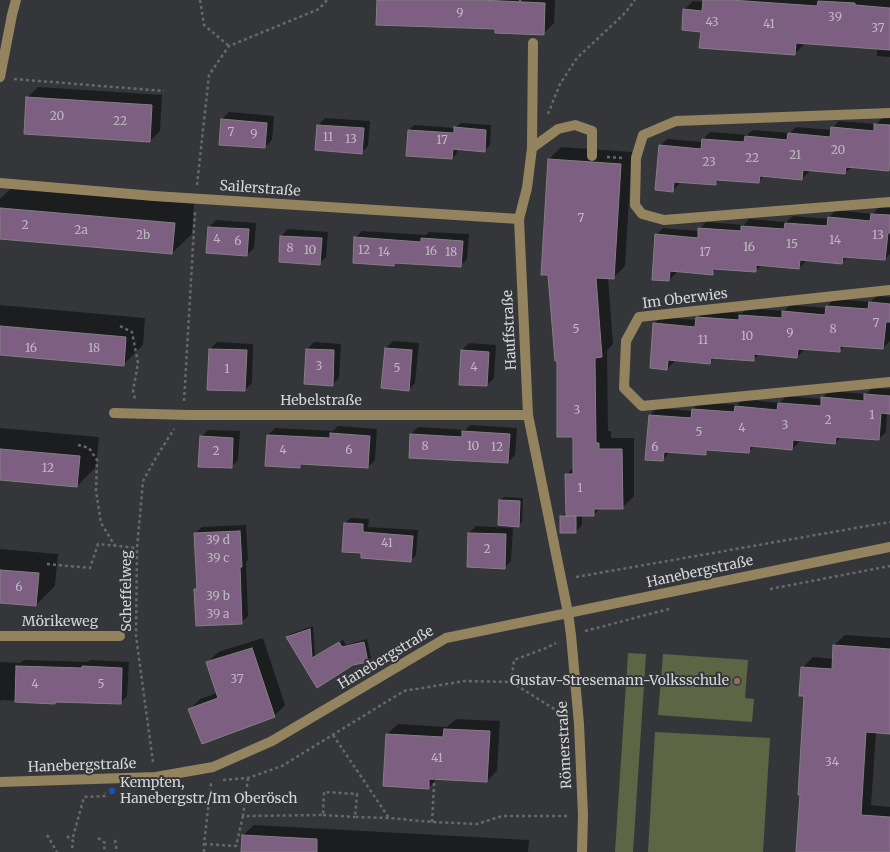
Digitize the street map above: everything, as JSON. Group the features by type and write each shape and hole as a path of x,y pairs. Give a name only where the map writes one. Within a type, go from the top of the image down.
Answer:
{"street":[{"path":"4,78 12,14 16,0"},
{"name":"Hauffstraße","path":"533,43 532,148 527,188 519,219 528,415 568,613"},
{"path":"890,113 676,121 643,135 636,158 635,205 642,214 664,220 890,202"},
{"path":"532,148 558,129 575,125 592,131 592,156"},
{"name":"Sailerstraße","path":"0,183 196,199 519,219"},
{"name":"Im Oberwies","path":"890,290 640,317 626,341 624,388 642,406 890,382"},
{"name":"Hebelstraße","path":"114,413 528,415"},
{"name":"Hanebergstraße","path":"0,782 156,778 213,767 272,741 446,638 890,547"},
{"name":"Römerstraße","path":"568,613 580,724 582,852"},
{"name":"Mörikeweg","path":"0,636 120,636"}],"path":[{"path":"200,0 204,25 229,46"},
{"path":"183,414 196,199 209,75 229,46 319,9 327,0"},
{"path":"531,128 548,115 560,84 577,58 625,13 635,0"},
{"path":"4,78 164,91"},
{"path":"592,156 636,158"},
{"path":"120,326 132,332 138,363 133,391 140,413"},
{"name":"Scheffelweg","path":"156,778 136,636 137,548 143,481 183,414"},
{"path":"78,445 89,448 97,460 96,491 101,523 116,546"},
{"path":"571,578 890,522"},
{"path":"48,564 90,568 98,544 137,548"},
{"path":"765,590 890,566"},
{"path":"511,682 514,660 546,648 571,635 671,609"},
{"path":"213,767 220,781 248,778 282,766 404,690 465,682 511,682 580,724"},
{"path":"333,735 389,818"},
{"path":"204,852 213,767"},
{"path":"432,822 435,768"},
{"path":"204,844 236,846 243,816 248,778"},
{"path":"323,814 324,792 357,794 355,817"},
{"path":"73,837 84,797"},
{"path":"243,816 323,814 477,824 502,816 582,815"},
{"path":"47,835 57,852"},
{"path":"67,836 73,841 72,849"},
{"path":"98,838 105,843 104,851"},
{"path":"115,840 117,852"}],"green space":[{"path":"628,653 646,654 633,852 615,852"},
{"path":"663,654 748,660 745,698 754,699 752,722 658,715"},
{"path":"655,732 770,738 763,852 648,852"}],"building":[{"path":"377,0 480,0 545,3 544,35 495,33 495,29 376,25"},
{"path":"703,0 731,0 817,6 818,1 855,3 855,5 890,8 890,50 796,43 795,55 699,48 701,32 682,30 683,9 702,11"},
{"path":"26,97 152,105 150,142 24,134"},
{"path":"221,119 267,123 265,148 219,145"},
{"path":"874,124 890,125 889,171 846,167 845,174 803,170 802,180 760,176 759,183 716,180 716,185 674,182 673,192 655,190 659,145 701,149 702,139 744,142 745,136 787,140 788,133 830,137 831,127 874,131"},
{"path":"317,125 364,128 362,154 315,150"},
{"path":"454,127 486,130 485,152 453,149 452,159 406,156 408,130 454,133"},
{"path":"548,159 621,164 614,279 596,278 602,357 595,358 596,443 599,443 599,449 622,449 623,509 594,509 594,516 566,516 565,474 573,474 573,437 557,437 557,361 555,361 548,275 541,275"},
{"path":"0,208 175,223 172,254 0,239"},
{"path":"871,214 890,215 890,233 888,233 885,260 843,257 842,264 800,260 799,269 756,265 756,272 713,269 713,275 670,271 669,281 652,280 655,234 698,238 698,228 741,231 741,226 784,229 785,223 827,226 828,217 870,221"},
{"path":"208,227 249,229 247,256 206,253"},
{"path":"280,236 322,238 320,265 279,262"},
{"path":"354,237 421,242 421,238 463,241 461,267 394,263 394,266 353,263"},
{"path":"869,302 890,304 890,322 886,322 883,349 840,346 840,352 798,349 797,358 754,354 754,361 711,358 710,364 668,360 667,370 650,368 653,323 695,327 696,317 739,320 739,315 782,318 782,311 825,315 826,306 868,309"},
{"path":"0,326 126,337 124,366 0,355"},
{"path":"385,348 412,350 409,391 381,388"},
{"path":"209,349 247,350 245,391 207,390"},
{"path":"306,349 334,350 333,386 304,384"},
{"path":"461,350 489,352 487,386 459,385"},
{"path":"864,394 890,396 890,414 881,413 879,440 836,437 835,444 793,440 792,450 750,446 749,453 706,450 706,455 664,452 663,461 645,460 649,415 691,418 692,409 734,412 735,406 777,410 778,403 821,406 821,397 864,401"},
{"path":"462,431 510,434 508,463 409,458 410,434 462,437"},
{"path":"330,433 370,436 368,468 300,464 300,468 265,466 267,435 330,438"},
{"path":"200,436 233,438 232,468 198,467"},
{"path":"0,449 80,456 77,487 0,480"},
{"path":"499,500 520,501 519,527 498,525"},
{"path":"560,516 576,516 576,533 560,533"},
{"path":"344,523 363,524 363,532 413,536 411,562 361,558 361,553 342,552"},
{"path":"240,531 242,567 240,567 242,624 196,626 194,589 197,589 194,533"},
{"path":"468,533 506,534 505,569 467,567"},
{"path":"0,570 39,573 36,606 0,603"},
{"path":"310,629 312,658 339,642 342,647 364,642 368,662 353,665 317,688 286,637"},
{"path":"833,645 890,649 890,734 866,732 861,815 890,817 890,852 796,852 804,696 799,696 801,667 832,669"},
{"path":"252,648 275,717 202,744 188,709 218,698 206,662"},
{"path":"16,666 82,668 82,666 122,668 121,704 55,702 55,704 15,702"},
{"path":"444,729 490,731 487,782 429,779 429,789 383,786 386,734 443,737"},
{"path":"242,835 317,839 317,852 241,852"}],"place":[{"name":"Gustav-Stresemann-Volksschule","path":"737,681"},
{"name":"Kempten, Hanebergstr./Im Oberösch","path":"112,791"}]}
